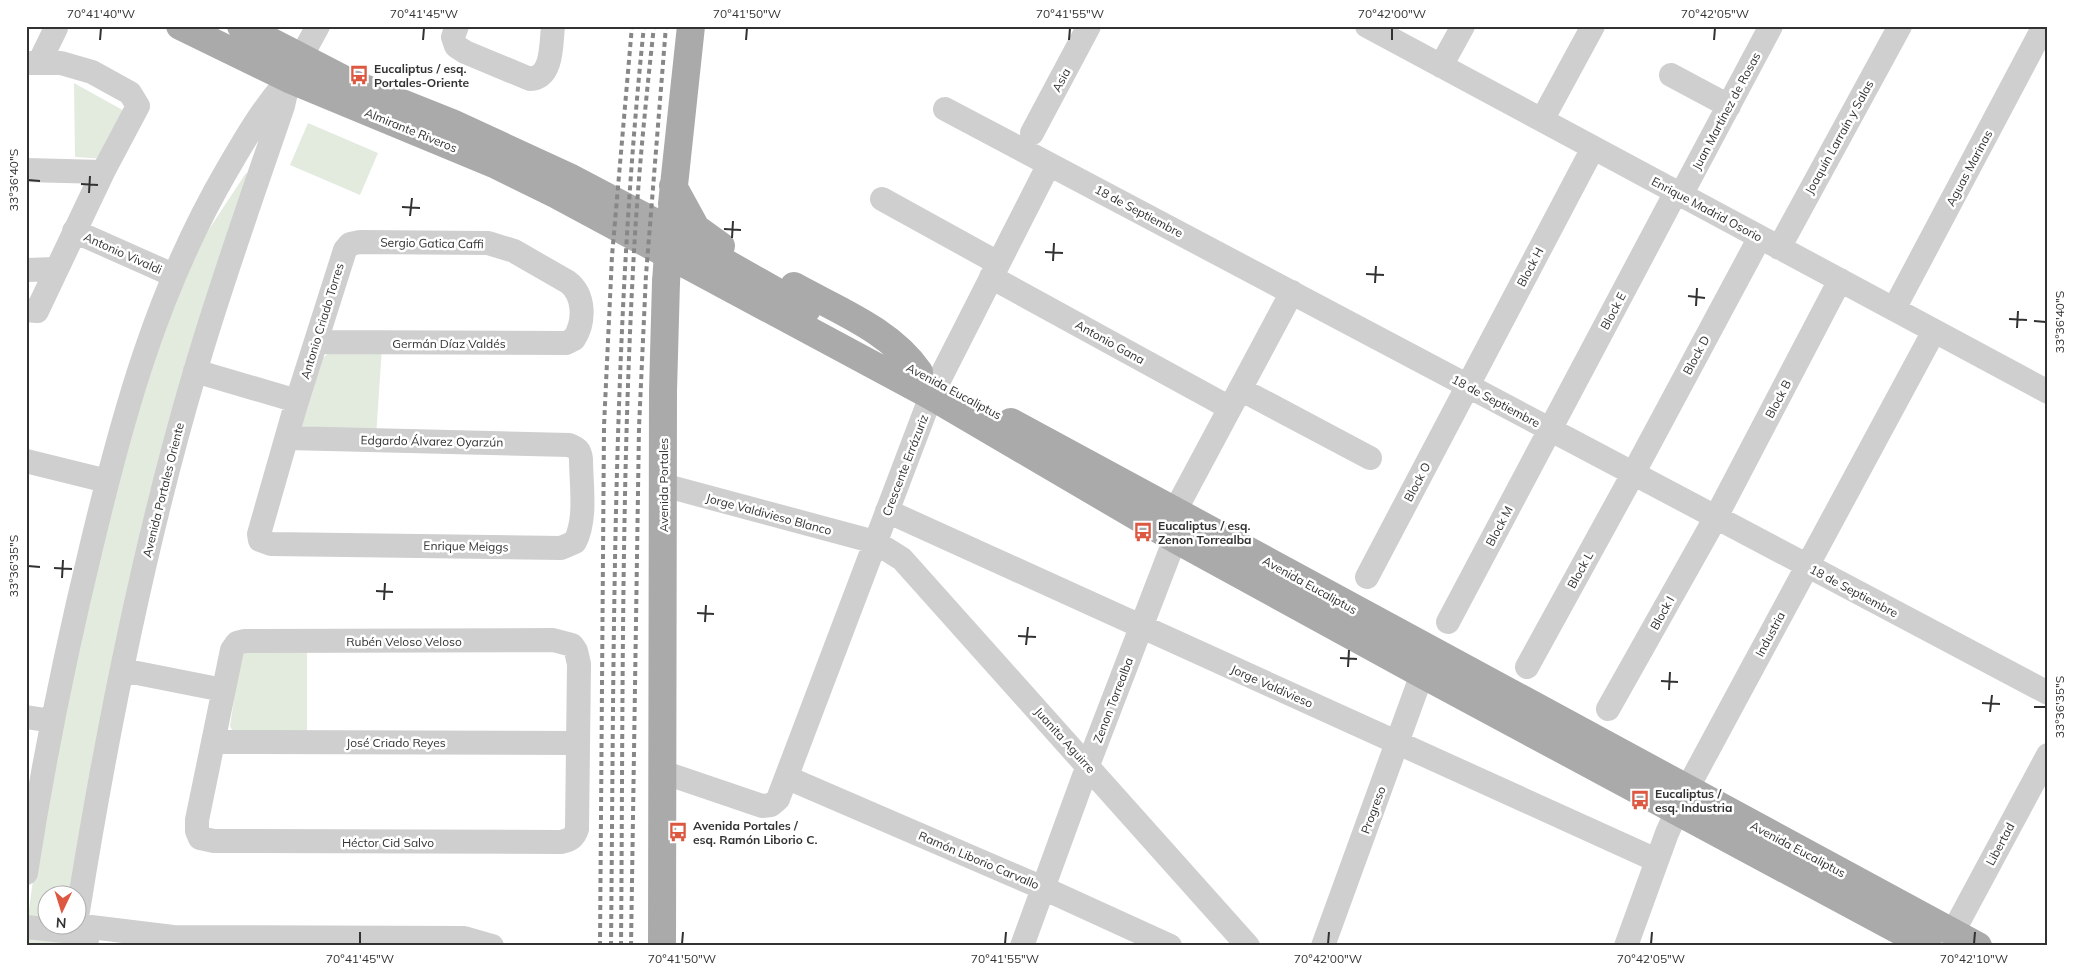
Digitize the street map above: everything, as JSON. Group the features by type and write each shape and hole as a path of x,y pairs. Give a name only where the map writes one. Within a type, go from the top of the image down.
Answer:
{"main road":[{"name":"Almirante Riveros","path":"180,26 294,68 555,194 651,223"},
{"name":"Almirante Riveros","path":"241,26 294,68"},
{"name":"Avenida Portales","path":"662,946 663,485 666,282 651,223 673,186 691,26"},
{"path":"673,186 696,228 713,242 863,324 900,349 929,383"},
{"name":"Avenida Eucaliptus","path":"651,223 929,383 1175,538 1422,674 1953,932 1978,946"},
{"name":"Avenida Eucaliptus","path":"929,383 1175,511 1682,800 1928,946"}],"street":[{"name":"Avenida Portales Oriente","path":"26,873 52,721 107,481 136,375 173,275 210,200 237,153 294,68 318,26"},
{"path":"457,26 453,37 456,46 465,52 530,79 537,79 544,73 549,61 553,26"},
{"name":"Asia","path":"1032,133 1089,26"},
{"name":"Enrique Madrid Osorio","path":"1367,26 2048,392"},
{"path":"1441,66 1463,26"},
{"path":"1542,120 1593,26"},
{"name":"Joaquín Larraín y Salas","path":"1769,242 1900,26"},
{"name":"Aguas Marinas","path":"1894,309 2044,26"},
{"name":"Juan Martínez de Rosas","path":"1679,194 1729,106 1770,27"},
{"path":"33,63 56,28"},
{"name":"Antonio Vivaldi","path":"31,310 55,269 138,106 130,93 92,72 61,63 33,63"},
{"name":"Avenida Portales Oriente","path":"83,884 104,759 152,533 195,371 294,68"},
{"path":"1671,76 1729,106"},
{"name":"18 de Septiembre","path":"945,109 2048,693"},
{"name":"Block H","path":"1468,386 1593,148"},
{"path":"237,153 250,156 262,168"},
{"name":"Crescente Errázuriz","path":"662,772 762,806 771,805 778,800 788,778 887,512 929,383 994,270 1049,164"},
{"path":"26,170 103,172"},
{"name":"Block E","path":"1550,429 1679,194"},
{"name":"Antonio Gana","path":"882,199 994,270 1235,398 1370,458"},
{"name":"Antonio Vivaldi","path":"74,231 173,275"},
{"name":"Sergio Gatica Caffi","path":"350,244 360,242 472,243 498,245 514,251 575,288 580,298 581,309 581,323 578,333"},
{"name":"Block D","path":"1633,474 1769,242"},
{"name":"Antonio Criado Torres","path":"260,540 259,534 297,401 345,250 350,244"},
{"path":"26,270 55,269"},
{"name":"Block B","path":"1716,517 1840,280"},
{"path":"1175,511 1292,292"},
{"name":"Industria","path":"1626,946 1656,860 1682,800 1934,331"},
{"name":"Germán Díaz Valdés","path":"316,342 555,344 574,340 578,333"},
{"path":"195,371 297,401"},
{"name":"Block O","path":"1367,577 1468,386"},
{"name":"Block M","path":"1448,622 1550,429"},
{"name":"Edgardo Álvarez Oyarzún","path":"287,438 556,444 576,447"},
{"name":"Enrique Meiggs","path":"260,540 271,544 561,548 570,546 575,542 581,522 581,459 580,452 576,447"},
{"path":"26,461 107,481"},
{"name":"Block L","path":"1527,667 1633,474"},
{"name":"Jorge Valdivieso Blanco","path":"663,485 875,542"},
{"name":"Jorge Valdivieso","path":"887,512 1656,860"},
{"name":"Block I","path":"1608,709 1716,517"},
{"name":"Zenon Torrealba","path":"1022,946 1088,765 1175,538"},
{"name":"Juanita Aguirre","path":"875,542 902,559 1248,946"},
{"name":"Rubén Veloso Veloso","path":"223,690 232,650 237,643 245,641 553,640 572,645 576,651 579,664 578,743"},
{"path":"122,670 223,690 214,742"},
{"name":"Progreso","path":"1322,946 1422,674"},
{"path":"26,717 52,721"},
{"name":"José Criado Reyes","path":"214,742 578,743"},
{"name":"Héctor Cid Salvo","path":"214,742 198,820 197,831 200,838 214,841 561,842 575,836 577,828 578,743"},
{"name":"Libertad","path":"1953,932 2048,755"},
{"name":"Ramón Liborio Carvallo","path":"788,778 1043,888 1170,946"},
{"path":"88,927 173,937 464,938 492,946"},
{"path":"82,934 92,942 114,946"}],"shaded area":[{"path":"74,83 128,113 105,159 75,157"},
{"path":"308,123 378,153 360,195 290,165"},
{"path":"246,173 254,177 160,472 79,884 38,884 38,934 71,934 69,946 26,946 28,917 43,806 128,429 188,261"},
{"path":"382,347 376,437 302,427 320,360 329,353"},
{"path":"307,651 307,732 232,730 230,726 240,660 243,654 249,652"}],"railway":[{"path":"600,946 604,426 612,256 632,26"},
{"path":"611,946 614,601 620,371 626,256 644,26"},
{"path":"621,946 623,608 629,354 644,117 654,26"},
{"path":"631,946 639,427 646,275 666,26"}],"place":[{"name":"Eucaliptus / esq. Portales-Oriente","path":"359,75"},
{"name":"Eucaliptus / esq. Zenon Torrealba","path":"1143,532"},
{"name":"Eucaliptus / esq. Industria","path":"1640,800"},
{"name":"Avenida Portales / esq. Ramón Liborio C.","path":"678,832"}]}
